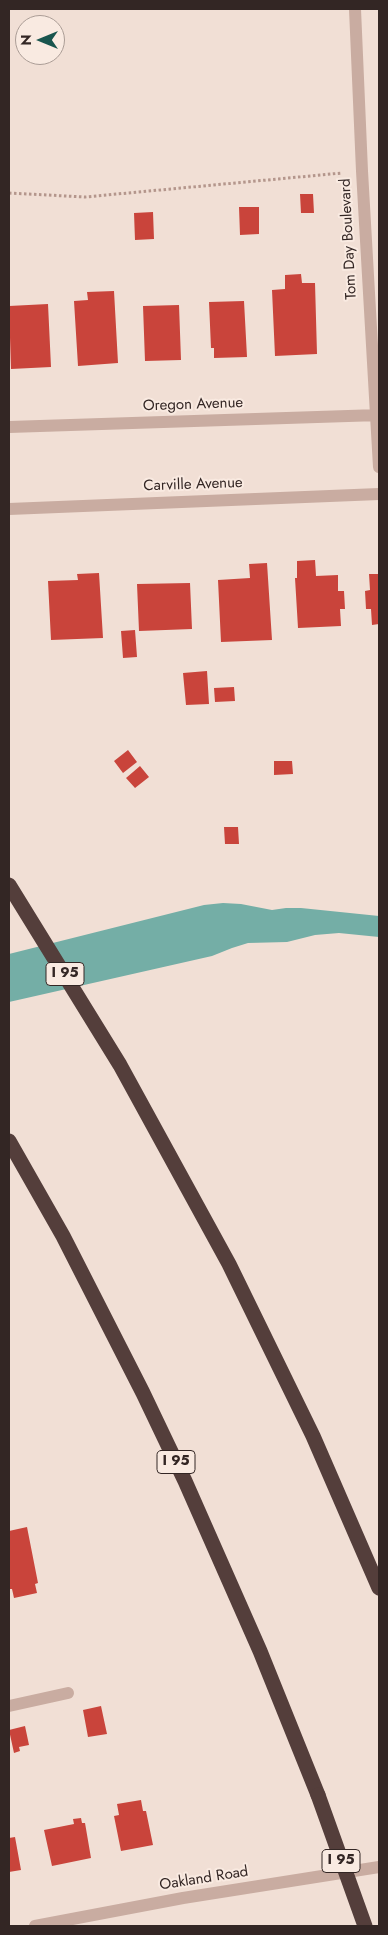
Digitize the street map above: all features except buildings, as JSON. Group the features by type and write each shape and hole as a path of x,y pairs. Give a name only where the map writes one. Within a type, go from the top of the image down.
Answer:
{"highway":[{"name":"I 95","path":"9,885 120,1065 229,1264 313,1436 379,1588"},
{"name":"I 95","path":"9,1141 67,1244 181,1472 260,1651 318,1795 365,1926"}],"street":[{"name":"Tom Day Boulevard","path":"355,9 362,171 378,415 379,467"},
{"name":"Oregon Avenue","path":"9,427 378,415"},
{"name":"Carville Avenue","path":"9,509 379,494"},
{"path":"9,1706 68,1693"},
{"name":"Oakland Road","path":"35,1926 183,1898 379,1867"}],"path":[{"path":"9,193 85,197 362,171"}],"water":[{"path":"241,904 272,910 301,908 379,916 379,937 339,933 315,935 287,942 248,943 212,956 9,1002 9,954 204,905"}]}
